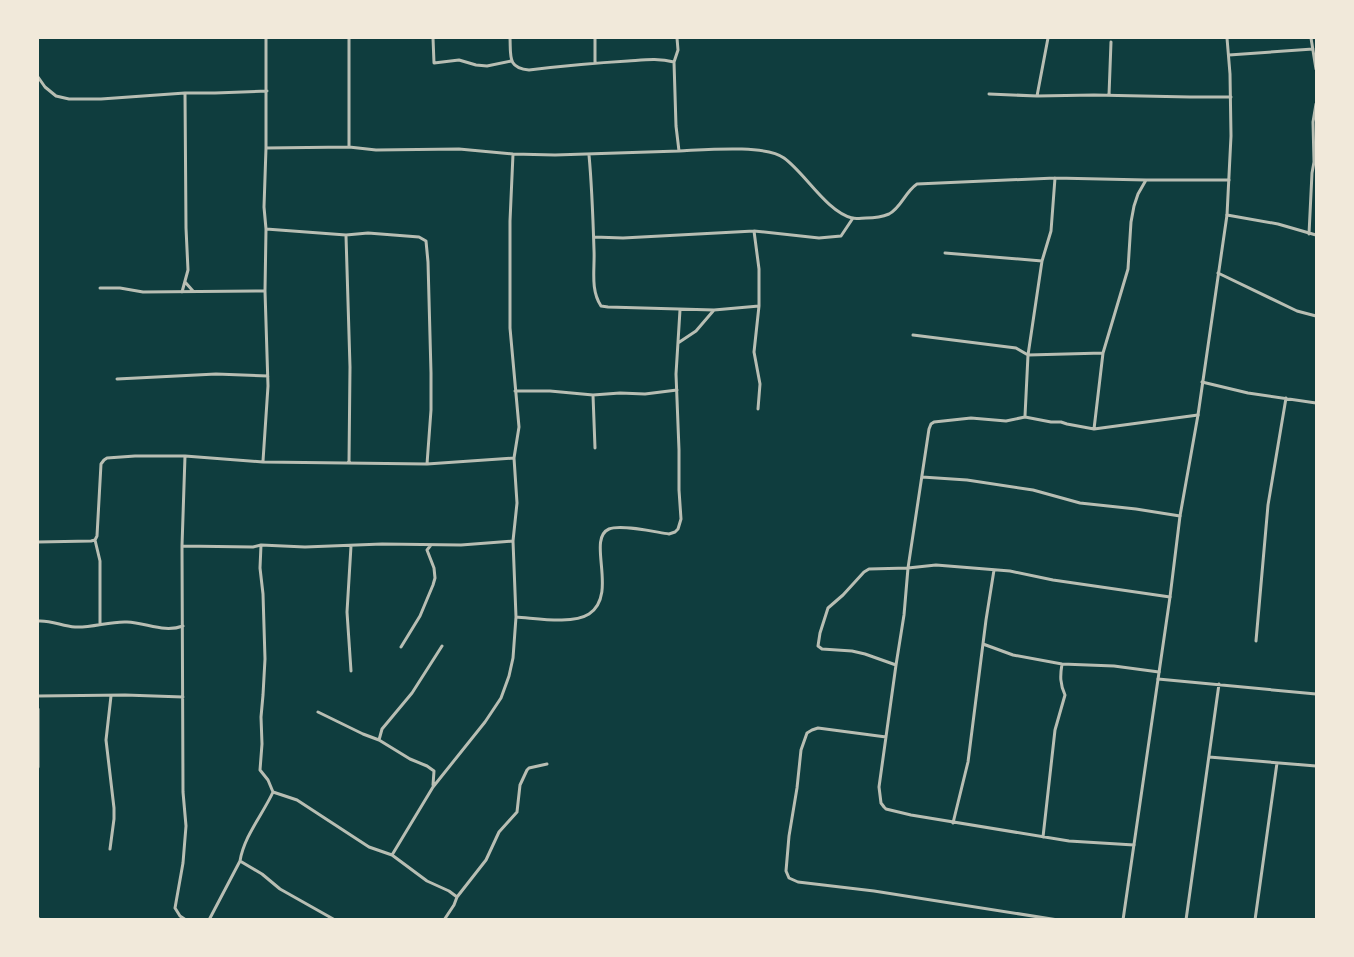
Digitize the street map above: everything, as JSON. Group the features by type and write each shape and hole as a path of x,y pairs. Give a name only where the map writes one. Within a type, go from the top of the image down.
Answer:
{"street":[{"path":"263,462 268,376 264,207 266,38"},
{"path":"349,147 350,38"},
{"path":"433,38 434,63 459,60 487,66 511,61"},
{"path":"510,38 511,61 515,67 529,70 650,59 674,62"},
{"path":"595,38 595,63"},
{"path":"677,38 678,50 674,62 676,126 680,151"},
{"path":"1037,96 1048,38"},
{"path":"1123,920 1180,516 1198,415 1227,215 1231,97 1227,38"},
{"path":"1311,38 1317,69"},
{"path":"1109,95 1111,42"},
{"path":"1229,55 1313,49"},
{"path":"38,77 56,96 69,99 267,91"},
{"path":"182,292 188,270 185,93"},
{"path":"989,94 1231,97"},
{"path":"1309,234 1314,162 1313,122 1317,104"},
{"path":"266,148 459,149 513,154 590,155 732,150 772,152 783,157 840,212 853,218 869,218 890,213 917,184 1055,178 1229,180"},
{"path":"392,855 433,787 485,722 501,698 513,658 516,617 513,541 518,503 514,458 519,427 510,328 510,221 513,154"},
{"path":"590,155 594,290 601,306 680,310 759,306"},
{"path":"1025,417 1028,355 1042,261 1051,231 1055,178"},
{"path":"1094,429 1103,353 1128,269 1134,207 1146,180"},
{"path":"1227,215 1278,224 1317,236"},
{"path":"594,237 623,238 754,231 819,238 841,236 853,218"},
{"path":"266,229 346,235 368,233 419,237 426,241 431,391 427,464"},
{"path":"754,231 759,269 759,306 754,352 760,384 758,409"},
{"path":"346,235 350,367 349,462"},
{"path":"945,253 1042,261"},
{"path":"1218,273 1298,311 1317,316"},
{"path":"185,282 193,291"},
{"path":"100,288 120,288 143,292 265,291"},
{"path":"516,617 572,619 593,610 603,594 600,546 606,531 621,528 669,534 678,529 681,512 677,390 680,310"},
{"path":"678,343 696,331 714,310"},
{"path":"913,335 1016,348 1028,355 1103,353"},
{"path":"117,379 216,374 268,376"},
{"path":"1202,382 1248,393 1317,403"},
{"path":"515,391 550,391 592,395 645,394 677,390"},
{"path":"592,395 595,448"},
{"path":"1256,641 1268,505 1286,398"},
{"path":"1134,845 1069,841 953,823 884,807 881,803 879,787 904,615 908,568 929,429 934,422 971,418 1006,421 1025,417 1094,429 1198,415"},
{"path":"100,624 100,561 95,540 101,464 104,460 135,456 185,456 263,462 427,464 514,458"},
{"path":"185,456 182,546 183,792 186,826 183,863 175,908 186,920"},
{"path":"922,477 976,481 1033,490 1080,503 1180,516"},
{"path":"38,542 91,542 95,540"},
{"path":"182,546 305,547 478,544 513,541"},
{"path":"261,545 260,568 265,659 260,770 268,780 273,792 297,800 369,847 392,855 427,881 457,897"},
{"path":"401,646 420,616 433,585 434,568 427,550 431,545"},
{"path":"351,546 347,612 351,671"},
{"path":"896,665 865,654 822,649 818,646 828,608 864,572 872,568 936,566 1010,571 1170,597"},
{"path":"953,823 968,762 982,644 994,570"},
{"path":"38,621 44,620 76,627 129,622 163,629 183,626"},
{"path":"982,644 1013,655 1062,664 1114,666 1159,672"},
{"path":"379,740 382,729 412,693 442,646"},
{"path":"1043,837 1055,730 1065,695 1060,686 1062,664"},
{"path":"1158,679 1317,694"},
{"path":"1186,920 1219,684"},
{"path":"38,696 183,697"},
{"path":"110,849 114,808 106,740 111,696"},
{"path":"38,709 38,767"},
{"path":"318,712 379,740 404,756 431,768 434,771 433,787"},
{"path":"886,737 818,728 807,733 801,750 789,836 786,871 789,878 798,882 874,891 1058,920"},
{"path":"1209,757 1317,766"},
{"path":"1255,920 1277,763"},
{"path":"444,920 454,906 457,897 486,860 499,832 517,812 520,785 527,770 547,764"},
{"path":"209,920 273,792"},
{"path":"240,861 262,874 280,889 335,920"}]}
